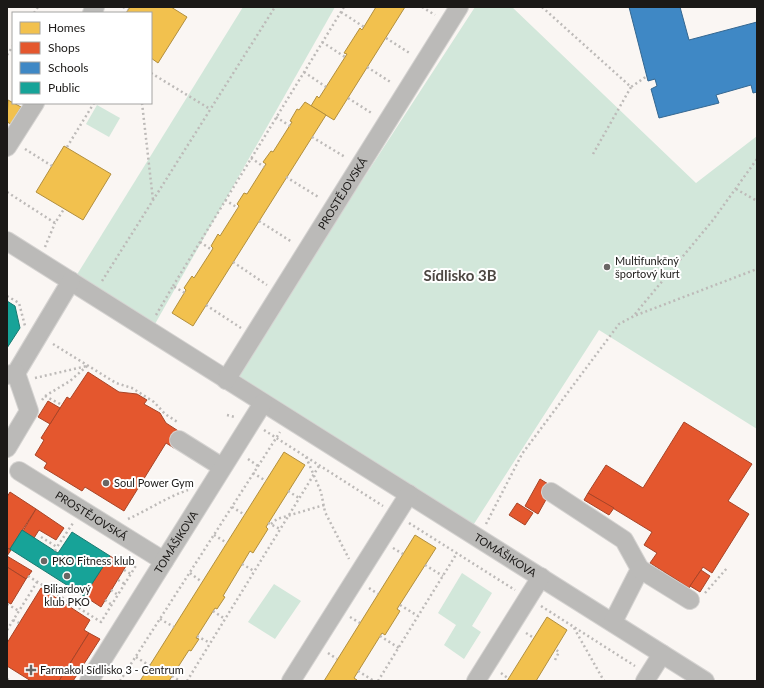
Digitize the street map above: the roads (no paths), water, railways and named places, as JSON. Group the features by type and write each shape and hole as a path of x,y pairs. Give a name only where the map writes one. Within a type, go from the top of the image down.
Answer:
{"street":[{"name":"PROSTĚJOVSKÁ","path":"226,380 459,7"},
{"path":"9,144 34,104"},
{"name":"TOMÁŠIKOVA","path":"7,241 705,681"},
{"path":"7,448 29,412 11,374 71,281"},
{"name":"TOMÁŠIKOVA","path":"89,681 263,403"},
{"path":"181,433 222,467"},
{"name":"PROSTĚJOVSKÁ","path":"11,468 164,561"},
{"path":"551,492 624,540 640,569 690,600"},
{"path":"291,681 362,582 396,514 409,494"},
{"path":"613,622 640,569"},
{"name":"TOMÁŠIKOVA","path":"476,681 541,577"},
{"path":"647,678 662,654"}],"place":[{"name":"Multifunkčný športový kurt","path":"607,267"},
{"name":"Soul Power Gym","path":"106,483"},
{"name":"PKO Fitness klub","path":"44,561"},
{"name":"Biliardový klub PKO","path":"67,576"},
{"name":"Farmakol Sídlisko 3 - Centrum","path":"31,670"}],"district":[{"name":"Sídlisko 3B","path":"460,276"}]}
